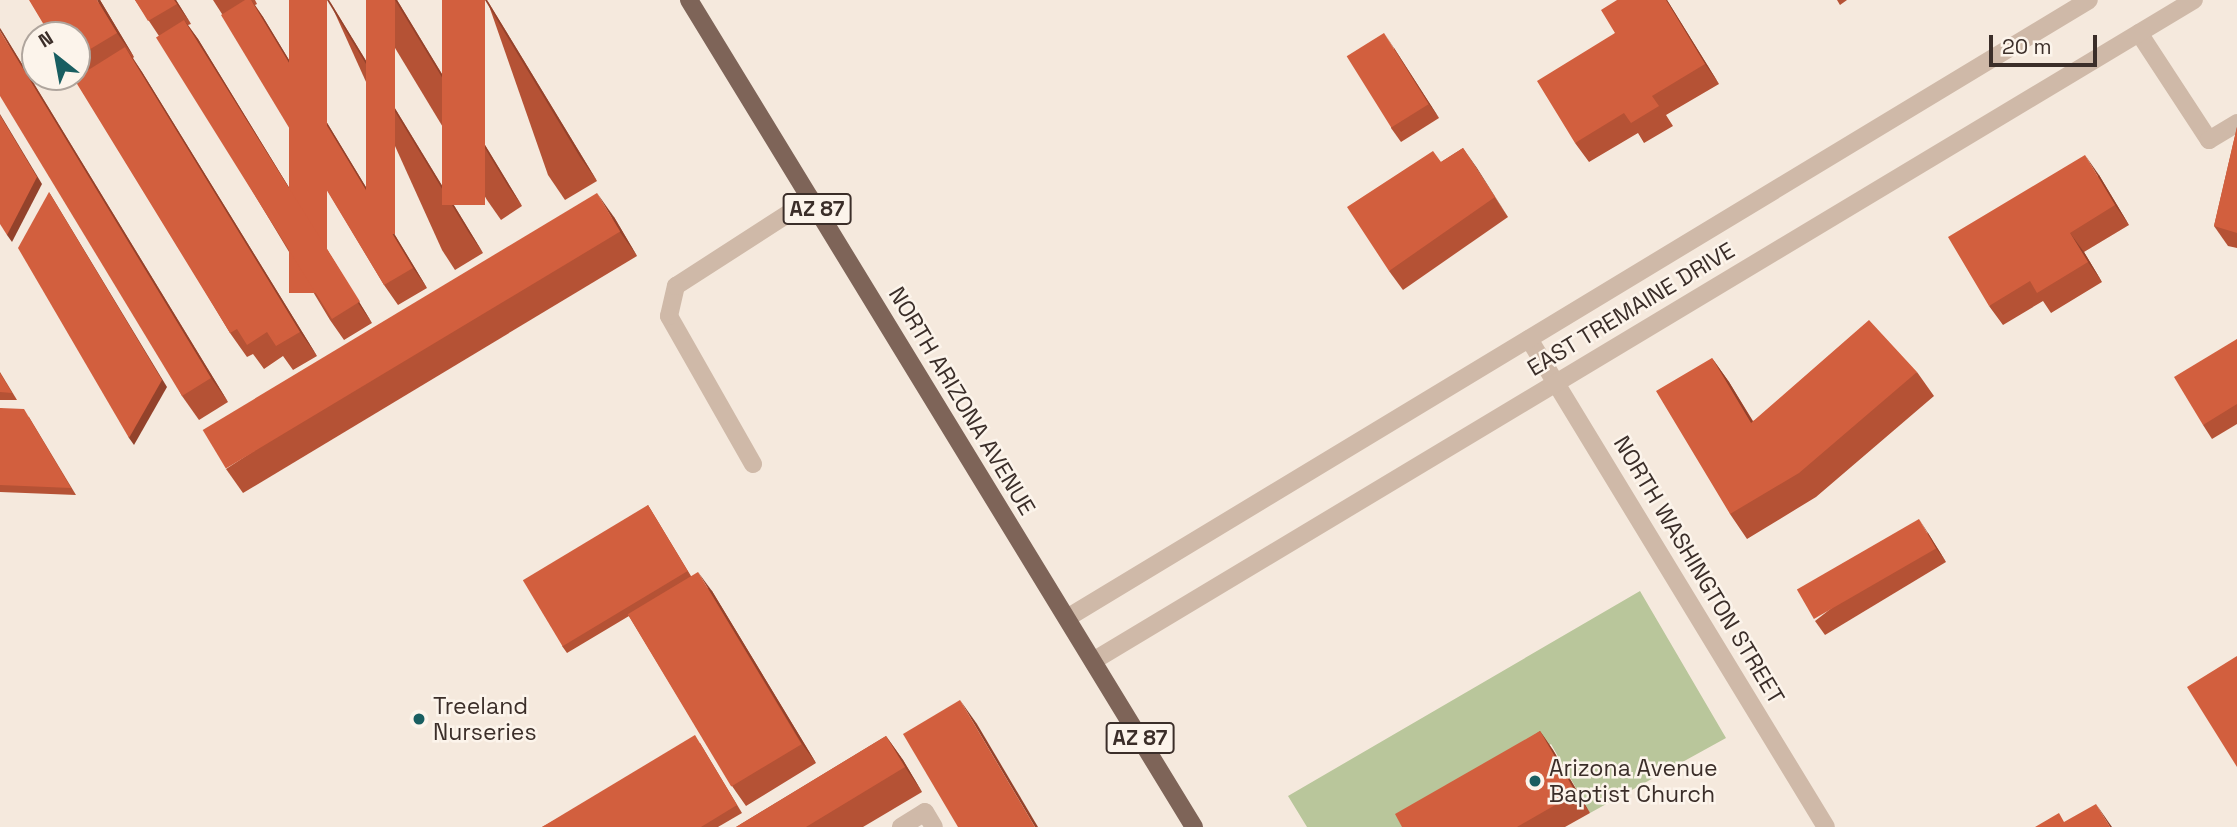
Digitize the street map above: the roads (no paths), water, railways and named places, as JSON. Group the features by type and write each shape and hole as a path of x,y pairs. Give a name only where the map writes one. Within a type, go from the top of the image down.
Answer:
{"main road":[{"name":"NORTH ARIZONA AVENUE","path":"689,0 1194,827"}],"street":[{"name":"EAST TREMAINE DRIVE","path":"1067,618 2089,0"},
{"name":"EAST TREMAINE DRIVE","path":"1093,661 2194,0"},
{"path":"2139,33 2209,140 2237,123"},
{"path":"753,464 668,316 676,286 811,199"},
{"name":"NORTH WASHINGTON STREET","path":"1530,339 1826,827"},
{"path":"901,827 925,813 934,827"}],"place":[{"name":"Treeland Nurseries","path":"419,719"},
{"name":"Arizona Avenue Baptist Church","path":"1535,781"}]}
